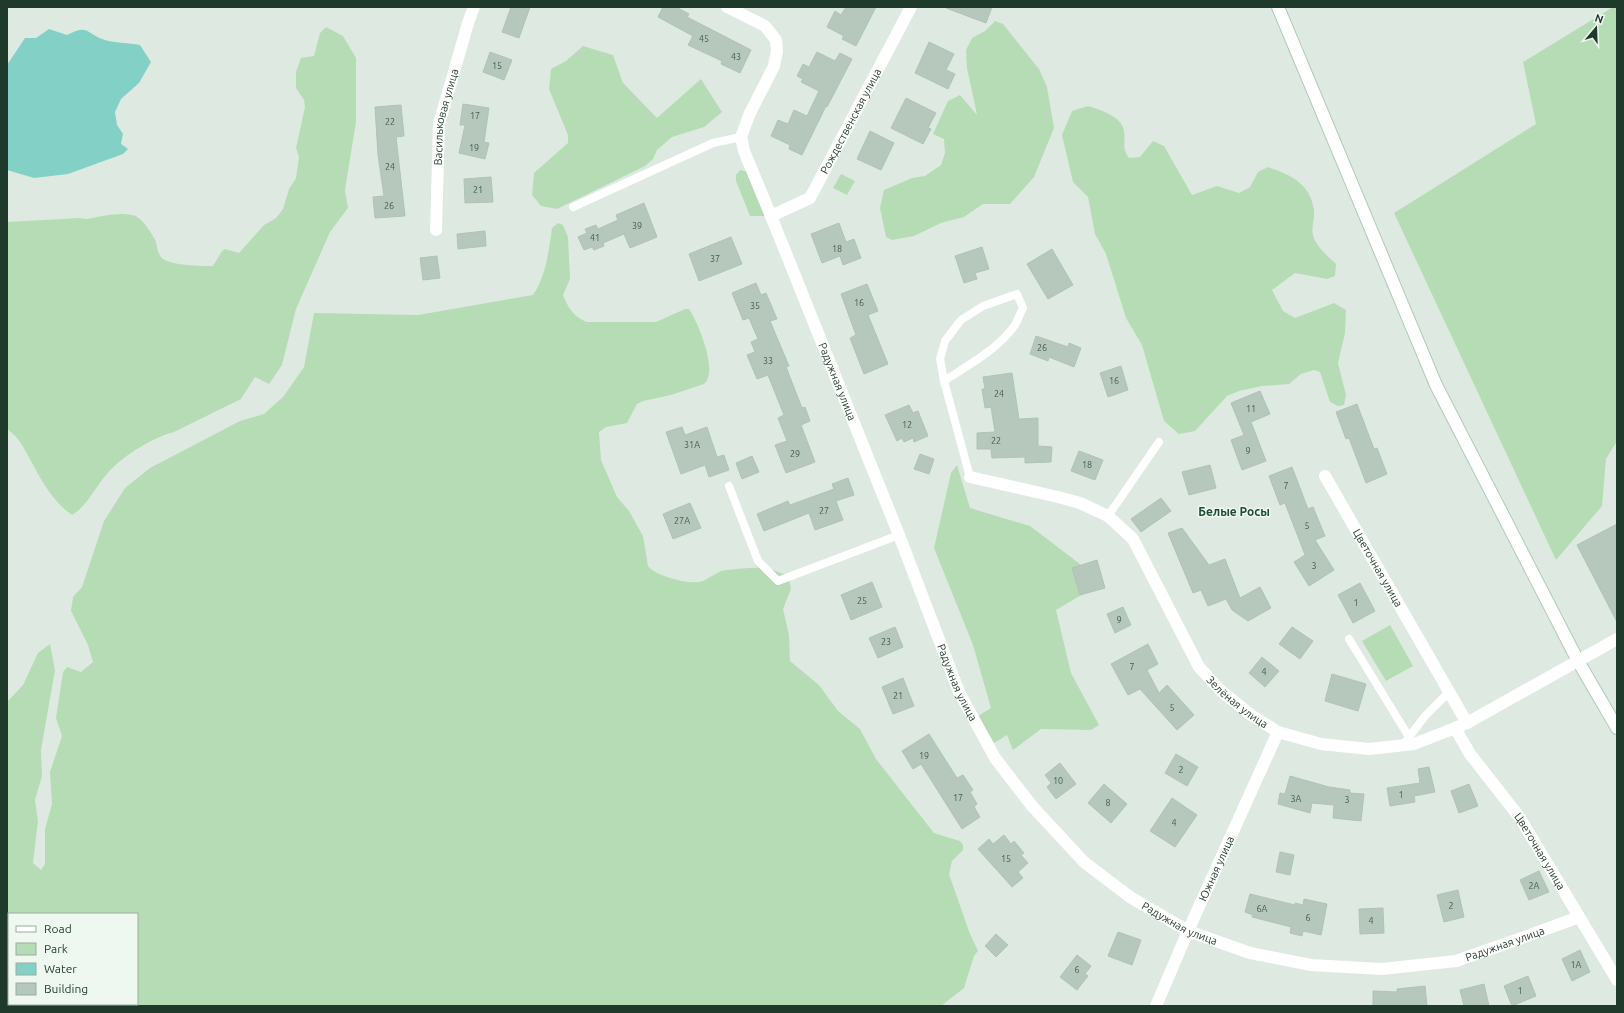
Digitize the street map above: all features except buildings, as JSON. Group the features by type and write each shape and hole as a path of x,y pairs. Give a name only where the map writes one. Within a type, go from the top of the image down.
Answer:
{"street":[{"name":"Васильковая улица","path":"436,230 439,124 474,7"},
{"path":"727,7 764,26 776,40 777,51 774,66 750,113 741,137"},
{"name":"Рождественская улица","path":"771,216 810,198 911,7"},
{"path":"1278,7 1436,385 1578,661 1617,728"},
{"name":"Радужная улица","path":"741,137 744,151 899,535 959,692 995,758 1032,806 1084,862 1130,897 1188,931 1250,953 1311,965 1382,969 1456,961 1519,940 1579,917"},
{"name":"Цветочная улица","path":"1325,476 1467,722"},
{"name":"Зелёная улица","path":"970,477 1080,503 1108,516 1133,540 1199,667 1220,691 1251,715 1278,732 1320,744 1369,749 1406,741 1414,744 1467,722 1617,639"},
{"name":"Цветочная улица","path":"1455,728 1470,754 1520,818 1617,980"},
{"name":"Южная улица","path":"1156,1006 1188,931 1278,732"}],"lane":[{"path":"573,207 714,143 741,137"},
{"path":"944,381 981,357 1000,341 1015,324 1023,308 1017,294 982,306 961,320 945,341 940,359 944,381 970,477"},
{"path":"1108,516 1159,442"},
{"path":"729,486 758,561 778,581 899,535"},
{"path":"1349,639 1406,741 1425,716 1449,692"}],"green space":[{"path":"1613,7 1617,7 1617,441 1606,459 1602,506 1556,560 1394,213 1536,124 1523,62"},
{"path":"995,21 1003,24 1039,69 1047,87 1054,128 1034,177 1010,204 983,204 964,217 941,223 914,236 892,240 886,237 880,208 884,190 912,178 925,176 941,165 945,153 944,139 933,134 948,101 960,95 977,115 967,68 966,50 972,38 985,31"},
{"path":"326,27 343,36 356,58 356,122 345,190 348,208 330,232 296,309 282,365 269,384 255,377 241,399 174,432 146,443 128,455 112,468 87,502 72,515 59,504 48,491 21,443 7,429 7,222 79,218 86,219 126,214 140,219 149,229 155,240 160,256 172,263 213,266 222,251 225,249 239,253 264,225 276,218 283,209 289,189 296,178 299,157 296,148 305,107 304,100 296,88 296,72 301,58 314,56 320,33"},
{"path":"583,46 613,55 623,83 657,118 701,79 722,112 704,127 672,137 657,150 653,159 645,166 557,209 541,206 532,195 534,173 568,143 568,135 549,89 551,69 566,61"},
{"path":"1088,106 1110,114 1119,121 1124,131 1124,148 1129,158 1140,157 1153,141 1164,146 1192,195 1217,186 1239,193 1250,187 1258,172 1268,167 1292,177 1304,187 1312,201 1314,210 1312,229 1313,235 1323,251 1336,264 1335,276 1327,279 1295,273 1272,290 1283,311 1295,318 1334,303 1346,310 1345,333 1338,363 1346,395 1344,405 1338,406 1330,402 1320,372 1314,370 1301,374 1289,384 1262,386 1239,391 1227,396 1195,431 1179,434 1164,421 1142,345 1126,318 1106,254 1095,234 1088,197 1073,182 1062,135 1072,111"},
{"path":"740,170 748,172 768,216 750,216 736,181 736,175"},
{"path":"841,174 855,181 847,195 833,188"},
{"path":"558,223 563,225 568,237 570,279 563,295 569,308 578,318 582,320 587,322 656,322 685,309 689,309 693,315 706,347 709,369 708,378 704,384 671,395 643,401 637,404 627,423 606,427 599,432 601,460 617,497 629,511 643,536 648,566 652,570 674,579 691,582 703,581 723,571 751,568 767,569 788,576 791,589 783,609 789,635 790,661 819,685 838,711 860,729 876,759 934,833 960,841 963,845 963,850 952,861 949,874 970,934 978,951 974,956 964,988 941,1006 7,1006 7,702 23,685 38,653 50,644 55,670 41,750 42,776 35,800 38,821 33,863 41,870 45,864 45,829 52,804 50,772 62,736 56,718 63,672 67,667 81,672 93,662 88,645 71,611 73,597 82,587 104,521 125,488 150,468 240,421 264,414 283,397 304,367 314,313 418,315 533,295 541,280 548,254 552,228"},
{"path":"957,465 970,508 1030,526 1080,564 1083,594 1056,610 1071,673 1099,725 1091,730 1041,729 1013,750 1007,735 994,743 978,716 991,708 973,645 934,548 951,473"},
{"path":"1390,625 1413,666 1386,681 1362,641"}],"water":[{"path":"49,29 67,35 84,30 105,40 140,45 151,62 139,83 121,99 115,112 117,125 123,134 121,144 128,149 123,154 68,174 34,178 7,170 7,65 25,38 36,38"}],"district":[{"name":"Белые Росы","path":"1234,511"}]}
